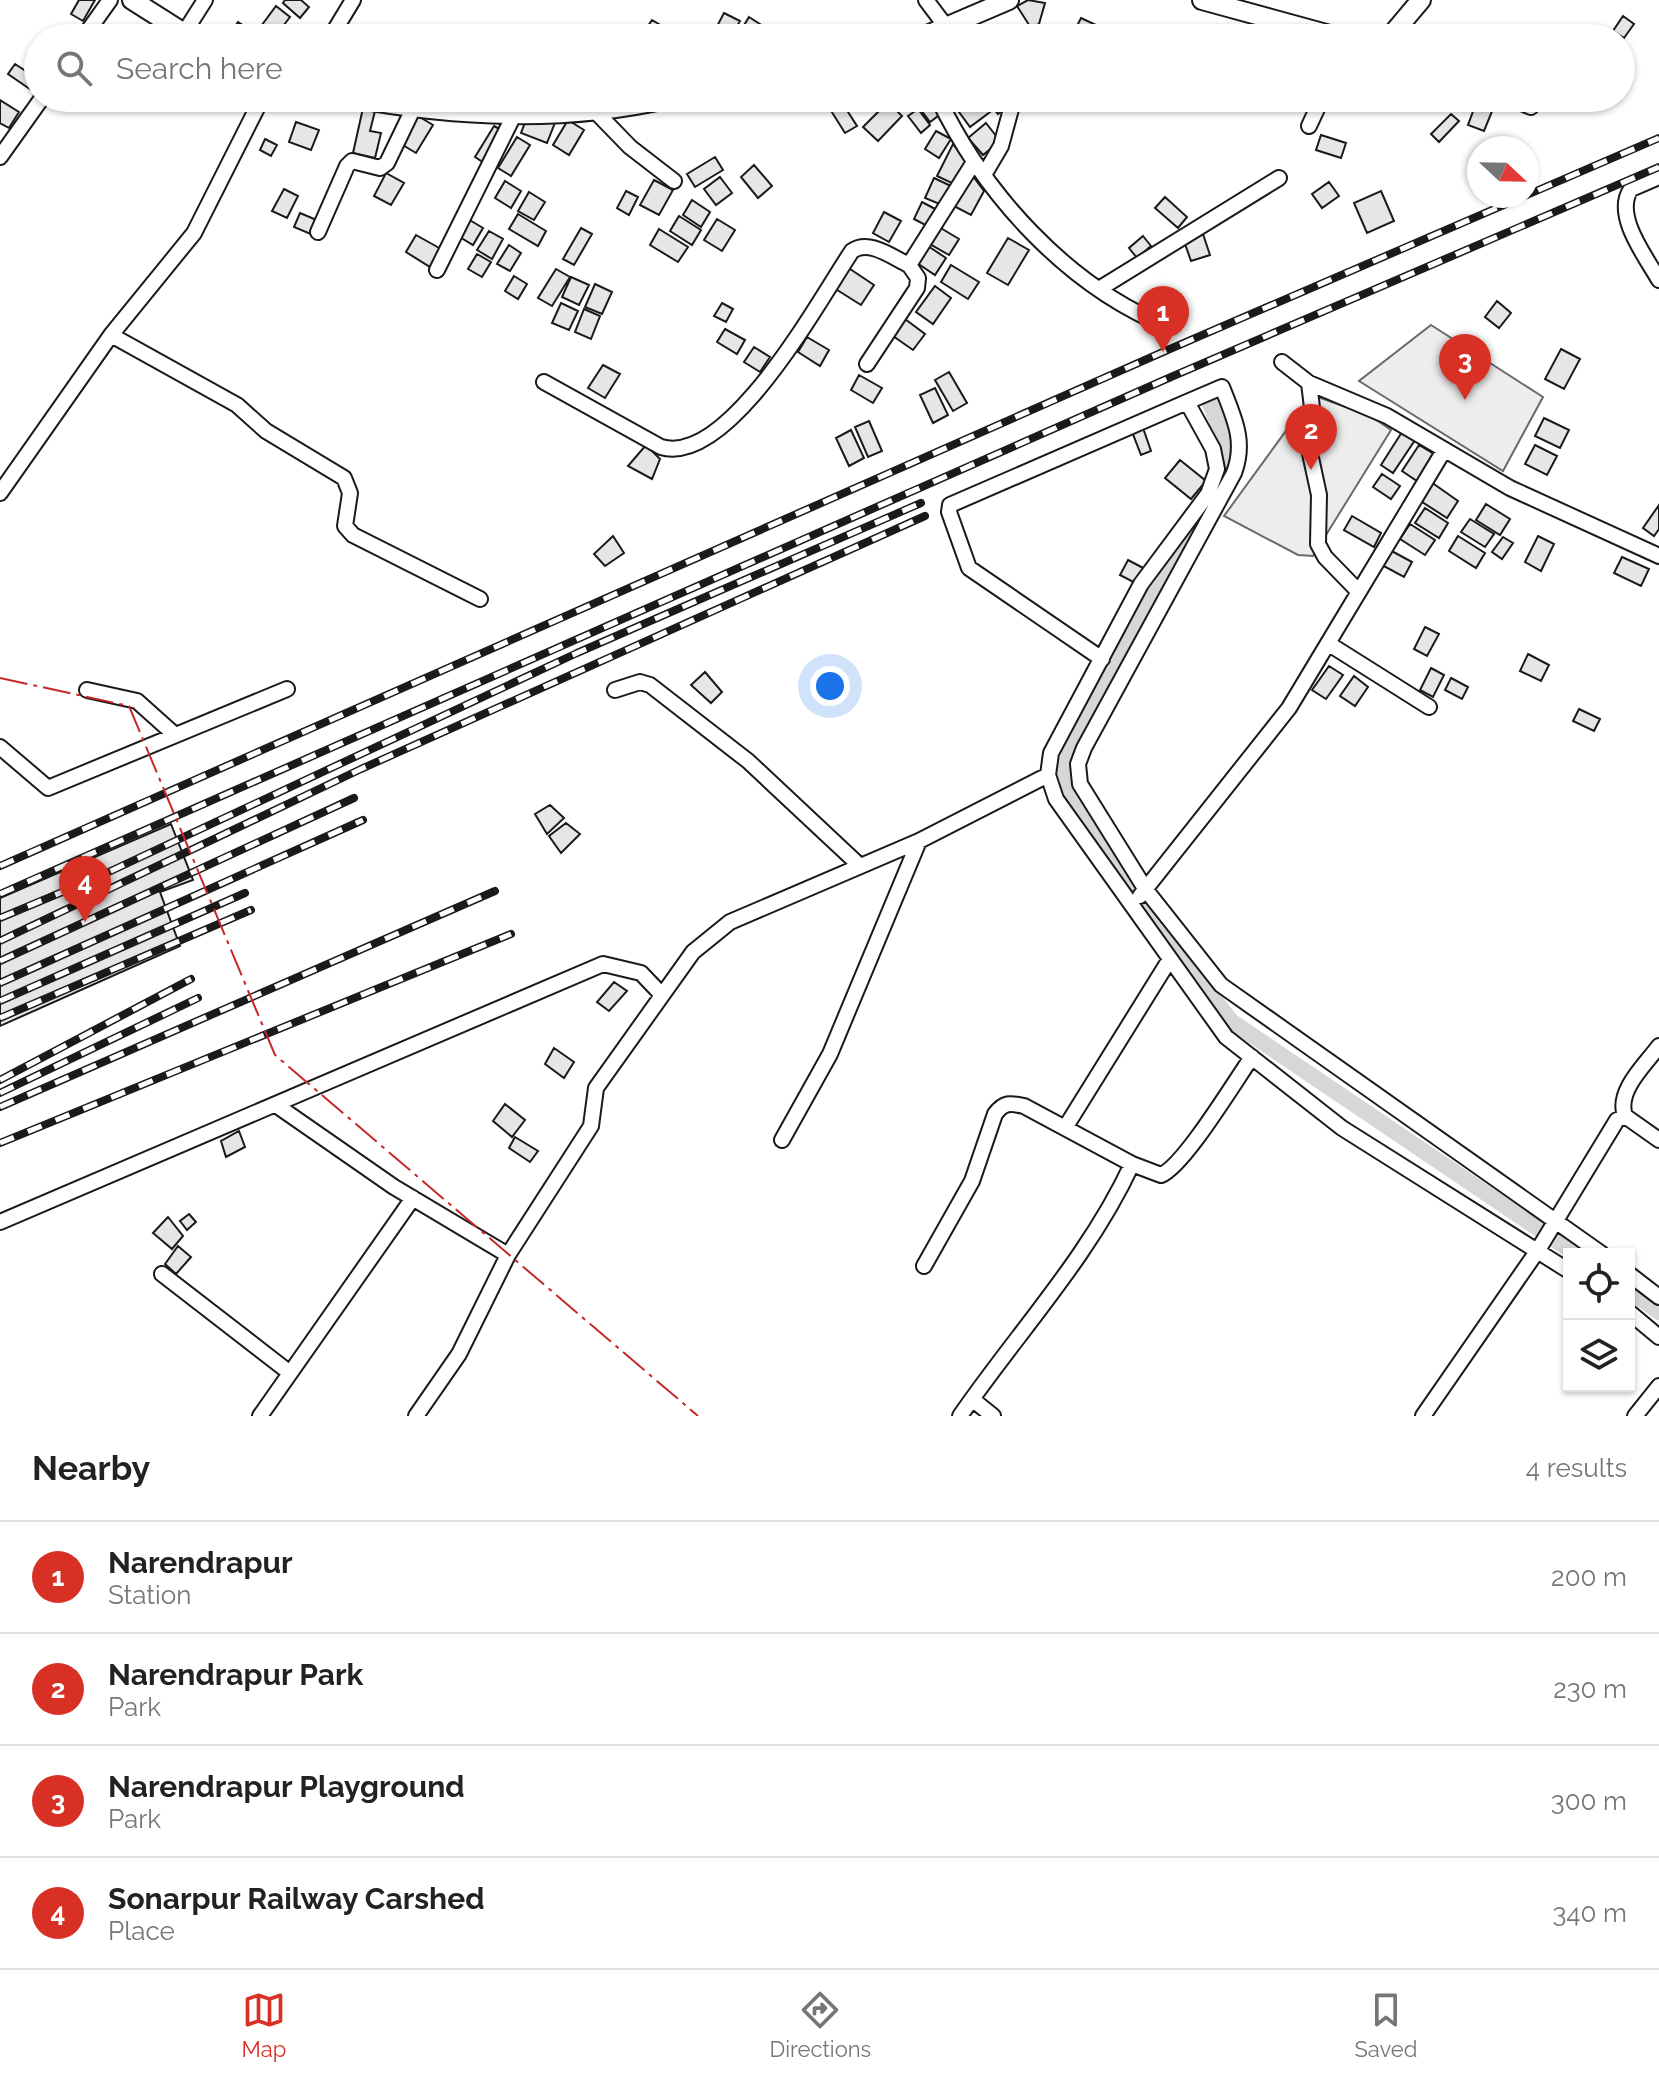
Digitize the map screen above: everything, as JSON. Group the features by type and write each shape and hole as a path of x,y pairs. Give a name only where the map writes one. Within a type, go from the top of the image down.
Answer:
{"street":[{"path":"93,24 110,0"},
{"path":"132,0 170,24"},
{"path":"193,24 205,0"},
{"path":"338,24 353,0"},
{"path":"956,24 1009,0"},
{"path":"1202,0 1290,24"},
{"path":"1403,24 1421,0"},
{"path":"931,2 945,24"},
{"path":"0,157 32,112"},
{"path":"0,493 111,335 194,233 255,112"},
{"path":"318,232 347,166 352,161 380,168 387,163 412,112"},
{"path":"498,112 555,112"},
{"path":"596,112 630,147 674,181"},
{"path":"946,112 974,162 1051,251 1119,304 1168,327"},
{"path":"984,175 1001,146 1010,112"},
{"path":"1309,126 1316,112"},
{"path":"437,270 515,113"},
{"path":"909,265 974,162"},
{"path":"1659,177 1631,189 1625,204 1632,231 1659,280"},
{"path":"1099,289 1279,178"},
{"path":"544,382 661,447 676,451 691,447 741,411 852,251 860,245 909,265 918,278 917,288 867,364"},
{"path":"111,335 237,405 266,431 344,478 350,493 345,526 353,535 480,599"},
{"path":"1282,362 1309,383 1387,416 1443,452 1510,488 1659,556"},
{"path":"1309,383 1313,416 1308,444 1319,495 1318,544 1325,557 1358,591"},
{"path":"1102,659 969,568 949,512 950,505 1222,387 1241,437 1242,453 1078,764 1080,784 1146,890 1221,985 1548,1235 1563,1261"},
{"path":"1187,402 1213,449 1217,469 1208,494 1141,584 1051,753 1048,775 1056,799 1226,1037 1342,1128 1548,1235 1585,1248"},
{"path":"1131,905 1271,732 1329,644 1443,452"},
{"path":"1329,644 1429,707"},
{"path":"615,690 640,682 650,685 748,761 858,864"},
{"path":"0,747 48,788 287,689"},
{"path":"87,690 137,701 175,735"},
{"path":"421,1414 477,1323 508,1255 591,1126 596,1088 693,952 717,930 858,864 919,841 1048,775"},
{"path":"782,1140 830,1054 919,841"},
{"path":"1065,1128 1170,959"},
{"path":"0,1222 603,964 641,973 662,995"},
{"path":"1659,1046 1624,1094 1621,1105 1625,1116 1659,1140"},
{"path":"924,1266 972,1181 995,1114 1002,1105 1011,1103 1024,1106 1132,1164 1161,1175 1171,1171 1252,1057"},
{"path":"276,1105 413,1198 508,1255"},
{"path":"1423,1416 1548,1235 1617,1120 1625,1116"},
{"path":"960,1416 1082,1249 1116,1197 1132,1164"},
{"path":"260,1416 413,1198"},
{"path":"162,1274 290,1373"},
{"path":"1635,1279 1659,1297"},
{"path":"1635,1317 1659,1337"},
{"path":"1635,1416 1659,1386"},
{"path":"972,1399 993,1416"}],"shaded area":[{"path":"1431,325 1543,397 1503,471 1359,381"},
{"path":"1312,395 1369,415 1391,430 1313,556 1298,555 1224,516"}],"building":[{"path":"79,0 95,0 83,21 71,14"},
{"path":"285,0 301,0 309,7 300,18 283,3"},
{"path":"1028,0 1045,3 1039,24 1028,24 1017,6"},
{"path":"276,6 290,17 285,24 263,24"},
{"path":"724,13 740,21 738,24 718,24"},
{"path":"1623,16 1634,24 1618,24"},
{"path":"749,17 760,24 745,24"},
{"path":"1081,18 1094,24 1078,24"},
{"path":"15,64 24,70 24,85 8,74"},
{"path":"0,100 19,112 9,128 0,123"},
{"path":"362,112 375,112 370,131 381,133 375,158 353,153"},
{"path":"832,112 848,112 857,126 845,133"},
{"path":"878,112 898,112 902,116 878,141 863,127"},
{"path":"920,112 930,125 921,133 908,116"},
{"path":"922,112 941,112 942,113 930,122"},
{"path":"959,112 990,112 970,127"},
{"path":"1473,112 1492,112 1484,131 1468,125"},
{"path":"1451,114 1459,121 1439,142 1431,134"},
{"path":"418,116 433,125 416,153 401,144"},
{"path":"526,120 556,120 547,143 521,133"},
{"path":"568,120 584,130 569,155 553,145"},
{"path":"296,122 319,130 311,150 289,142"},
{"path":"986,123 1000,141 983,155 968,138"},
{"path":"494,126 505,132 486,164 475,157"},
{"path":"936,131 951,139 939,158 925,149"},
{"path":"1321,135 1346,143 1341,158 1316,150"},
{"path":"517,137 530,145 511,176 498,168"},
{"path":"265,139 277,145 271,156 260,150"},
{"path":"953,144 967,162 956,185 937,176"},
{"path":"715,157 723,170 695,187 687,174"},
{"path":"754,165 772,186 758,198 741,177"},
{"path":"969,171 984,191 971,215 952,205"},
{"path":"386,173 404,183 391,205 374,196"},
{"path":"720,177 732,193 716,205 704,189"},
{"path":"934,178 951,186 942,205 925,198"},
{"path":"654,180 673,190 659,215 640,205"},
{"path":"505,181 521,191 511,208 495,198"},
{"path":"1329,182 1339,196 1322,208 1312,194"},
{"path":"284,189 298,196 287,218 272,211"},
{"path":"626,191 638,197 629,215 617,208"},
{"path":"1381,191 1394,221 1367,233 1354,203"},
{"path":"529,192 545,202 534,220 518,211"},
{"path":"1165,197 1187,217 1178,228 1155,208"},
{"path":"692,200 710,212 701,227 683,215"},
{"path":"922,202 939,211 931,228 914,219"},
{"path":"884,212 901,221 889,242 873,233"},
{"path":"300,213 319,221 313,235 294,227"},
{"path":"518,214 546,231 538,246 509,229"},
{"path":"679,216 701,230 692,245 670,231"},
{"path":"468,219 483,228 473,245 458,236"},
{"path":"717,219 735,230 722,251 704,240"},
{"path":"939,227 959,239 949,255 930,244"},
{"path":"581,228 592,234 574,265 563,259"},
{"path":"659,229 688,247 678,262 650,245"},
{"path":"489,231 503,239 492,259 477,250"},
{"path":"1203,234 1210,255 1191,261 1184,241"},
{"path":"416,235 441,249 430,267 406,252"},
{"path":"1143,236 1151,246 1137,258 1129,248"},
{"path":"1008,238 1029,250 1008,285 987,273"},
{"path":"509,245 521,253 510,271 497,264"},
{"path":"928,246 946,258 935,275 917,263"},
{"path":"477,254 491,262 482,277 468,269"},
{"path":"951,265 979,282 968,299 941,282"},
{"path":"847,267 874,285 861,305 834,288"},
{"path":"556,269 570,277 552,306 538,298"},
{"path":"514,276 527,284 518,299 505,291"},
{"path":"571,277 589,285 579,305 562,297"},
{"path":"595,284 612,292 602,314 585,307"},
{"path":"935,286 951,298 933,324 916,312"},
{"path":"1497,301 1511,313 1499,328 1485,317"},
{"path":"561,303 578,311 569,330 552,323"},
{"path":"722,303 733,309 726,322 714,316"},
{"path":"584,309 600,316 591,339 575,332"},
{"path":"905,319 925,334 913,350 893,336"},
{"path":"725,329 745,340 737,354 717,342"},
{"path":"807,337 829,350 820,366 798,352"},
{"path":"754,347 770,357 760,372 744,362"},
{"path":"1561,349 1580,359 1564,389 1545,379"},
{"path":"603,365 620,374 605,398 588,388"},
{"path":"949,372 967,403 953,411 935,380"},
{"path":"859,375 882,388 873,403 851,390"},
{"path":"935,388 948,415 933,423 920,395"},
{"path":"1544,418 1569,430 1560,448 1535,436"},
{"path":"869,421 882,451 868,457 855,427"},
{"path":"1142,425 1151,451 1141,455 1131,429"},
{"path":"851,430 864,458 849,466 836,438"},
{"path":"1402,432 1415,440 1393,473 1381,465"},
{"path":"646,445 660,459 652,479 628,466"},
{"path":"1419,445 1434,454 1417,481 1402,471"},
{"path":"1535,445 1557,456 1547,475 1525,464"},
{"path":"1180,460 1206,481 1191,499 1165,478"},
{"path":"1382,474 1400,486 1391,499 1373,487"},
{"path":"1431,482 1458,501 1447,518 1419,500"},
{"path":"1486,504 1510,519 1500,535 1476,520"},
{"path":"1659,505 1659,529 1654,536 1643,528"},
{"path":"1425,508 1448,523 1439,538 1415,523"},
{"path":"1352,516 1381,533 1374,547 1344,530"},
{"path":"1470,519 1494,534 1485,547 1461,532"},
{"path":"1410,524 1435,540 1425,555 1400,539"},
{"path":"613,536 624,553 605,566 594,554"},
{"path":"1458,536 1485,553 1476,568 1449,551"},
{"path":"1538,536 1554,544 1541,571 1525,562"},
{"path":"1503,537 1513,543 1502,559 1492,552"},
{"path":"1388,549 1412,562 1404,577 1380,564"},
{"path":"1622,557 1649,569 1641,586 1614,573"},
{"path":"1128,560 1147,570 1139,585 1120,575"},
{"path":"1425,627 1439,634 1427,656 1414,649"},
{"path":"1528,654 1549,665 1541,681 1520,671"},
{"path":"1329,666 1343,675 1326,699 1312,690"},
{"path":"1431,668 1444,675 1433,697 1420,690"},
{"path":"705,672 722,692 711,703 691,685"},
{"path":"1354,676 1368,687 1355,706 1340,696"},
{"path":"1451,678 1468,687 1462,699 1445,690"},
{"path":"1579,709 1600,719 1594,731 1573,721"},
{"path":"550,805 564,818 547,834 535,814"},
{"path":"566,823 580,834 561,853 549,836"},
{"path":"171,824 193,880 160,892 180,946 0,1026 0,898"},
{"path":"614,982 627,991 609,1011 597,1002"},
{"path":"554,1048 574,1062 564,1078 545,1064"},
{"path":"505,1104 525,1120 512,1137 493,1121"},
{"path":"239,1131 245,1147 226,1157 221,1141"},
{"path":"515,1137 538,1151 530,1162 509,1148"},
{"path":"189,1214 196,1222 187,1230 180,1221"},
{"path":"168,1217 183,1236 172,1249 153,1233"},
{"path":"178,1246 191,1257 176,1274 165,1264"}],"waterway":[{"path":"1206,394 1221,432 1225,455 1216,494"},
{"path":"1204,514 1150,600 1071,751 1063,770 1063,788 1137,899 1231,1021 1567,1248"},
{"path":"1635,1294 1659,1312"}],"railway":[{"path":"0,866 1163,352 1659,138"},
{"path":"0,894 1171,377 1659,167"},
{"path":"0,918 98,877 577,653 921,503"},
{"path":"0,941 361,769 925,516"},
{"path":"0,961 354,798"},
{"path":"0,983 363,820"},
{"path":"0,1107 495,891"},
{"path":"0,1001 245,893"},
{"path":"0,1018 251,910"},
{"path":"0,1143 511,934"},
{"path":"0,1080 191,979"},
{"path":"0,1093 198,998"}],"power":[{"path":"0,678 129,706 275,1055 698,1416"}],"place":[{"name":"Narendrapur","path":"1163,352"},
{"name":"Narendrapur Playground","path":"1465,400"},
{"name":"Narendrapur Park","path":"1311,470"},
{"name":"Sonarpur Railway Carshed","path":"85,922"}]}
